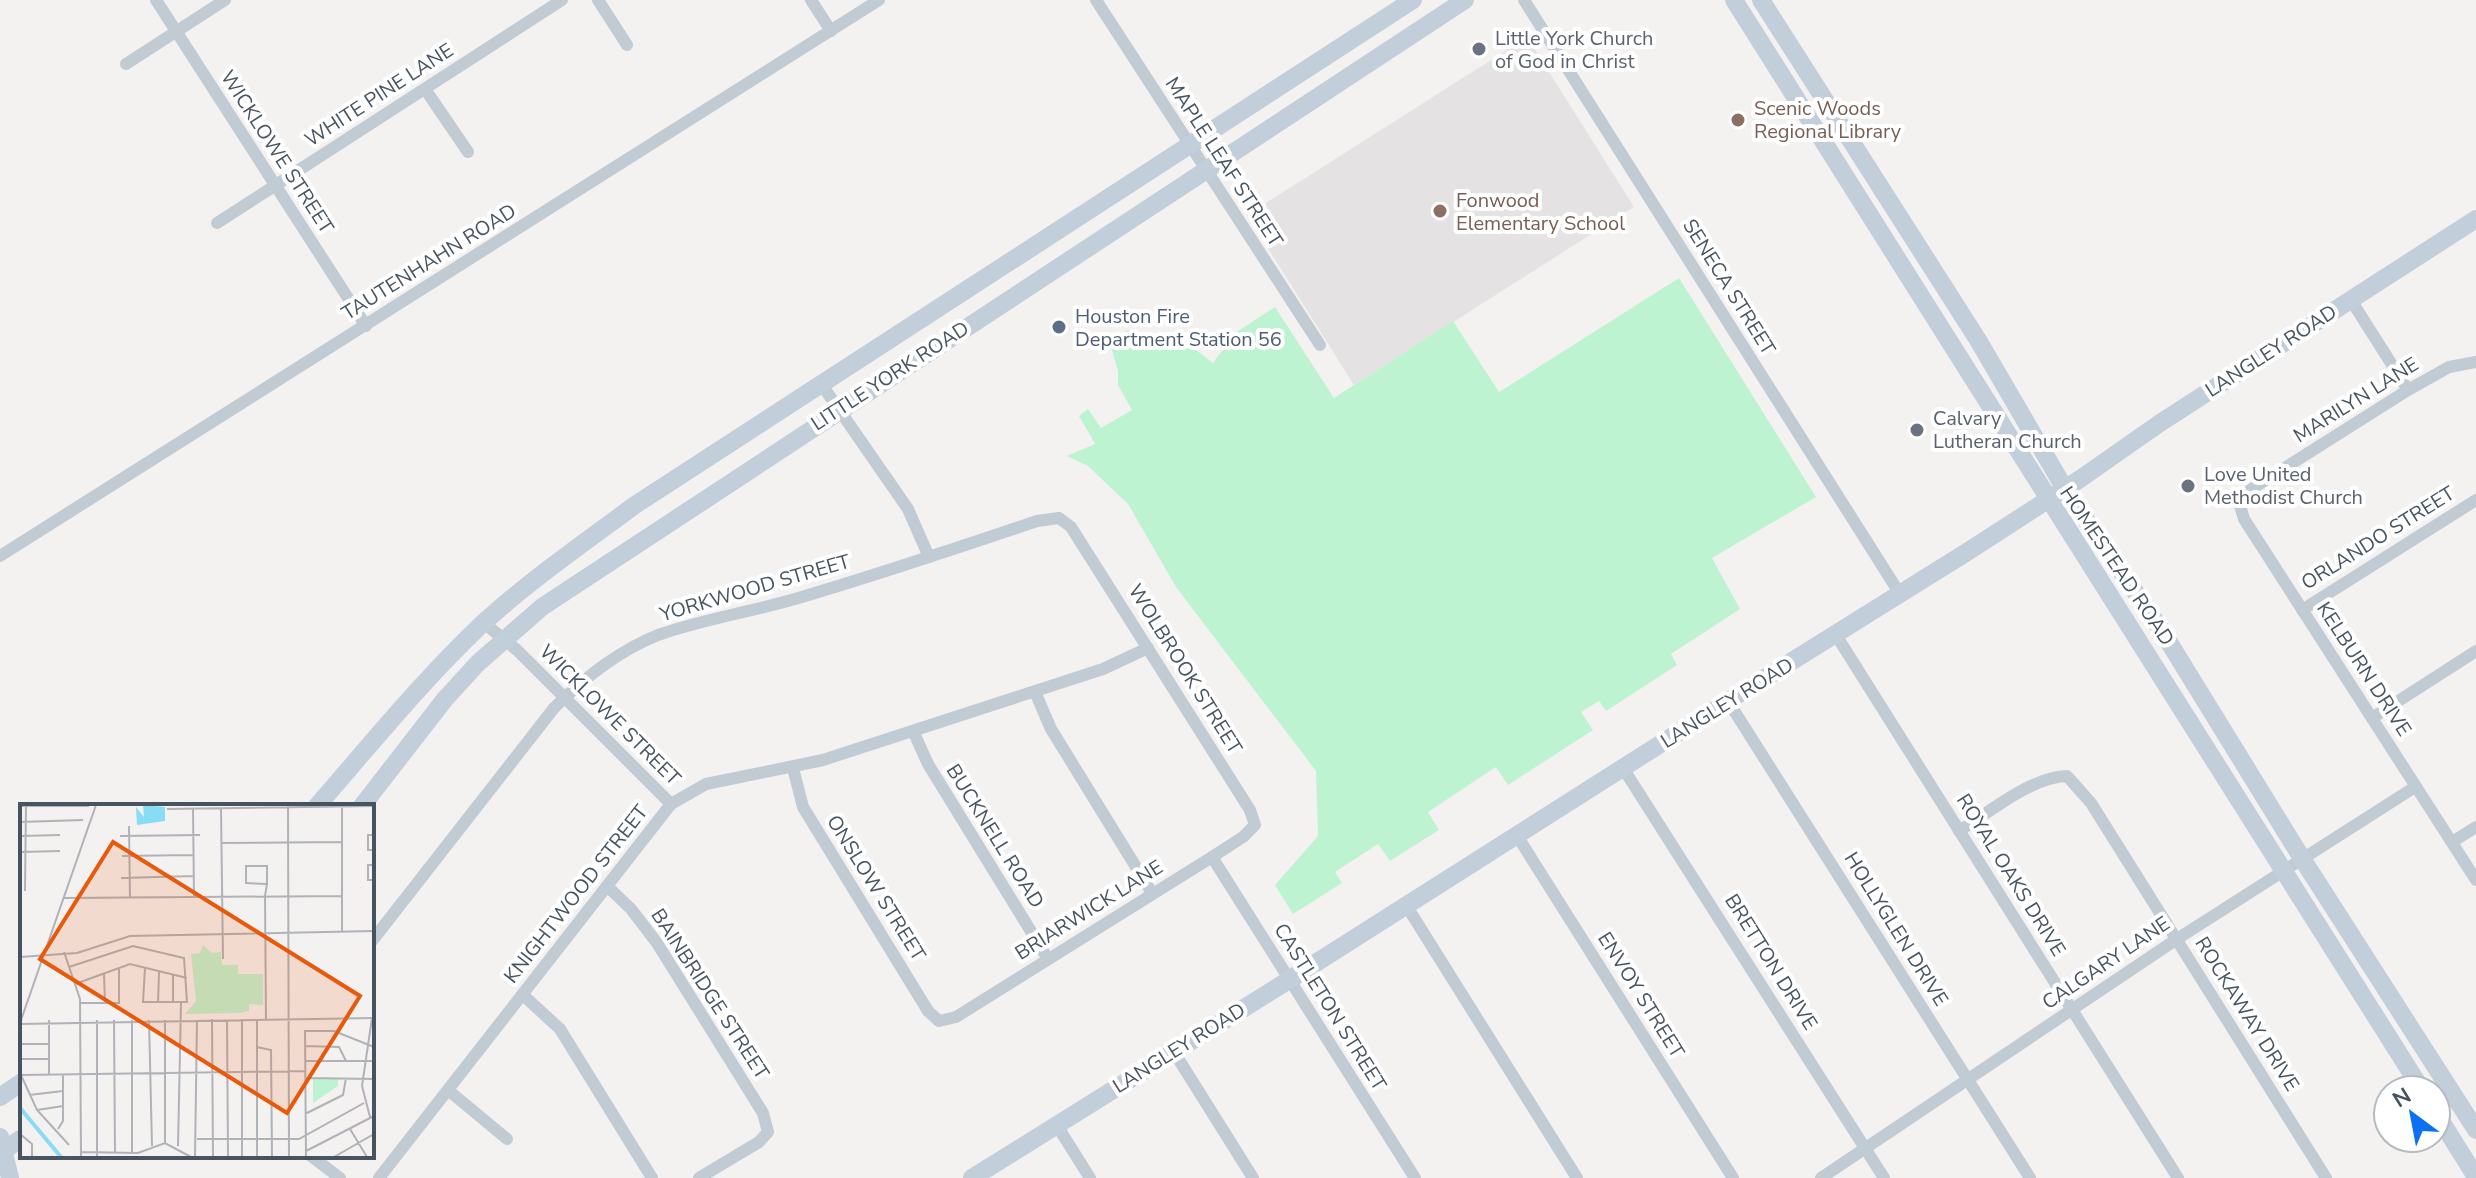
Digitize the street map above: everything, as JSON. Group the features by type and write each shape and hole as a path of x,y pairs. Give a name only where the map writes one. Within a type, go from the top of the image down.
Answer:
{"main road":[{"name":"LITTLE YORK ROAD","path":"319,804 429,676 484,623 635,505 1413,0"},
{"name":"LITTLE YORK ROAD","path":"364,804 445,699 478,663 542,607 1465,0"},
{"name":"HOMESTEAD ROAD","path":"1734,0 1959,354 2058,494 2162,631 2303,860 2476,1130"},
{"name":"HOMESTEAD ROAD","path":"1761,0 1978,340 2058,494 2141,643 2412,1074"},
{"path":"1769,55 1788,44"},
{"name":"LANGLEY ROAD","path":"972,1178 2058,494 2160,423 2476,219"},
{"path":"1043,241 1057,266"},
{"path":"1004,265 1021,290"},
{"path":"1959,354 1978,340"},
{"path":"680,476 697,504"},
{"path":"598,533 614,559"},
{"path":"2141,643 2162,631"},
{"path":"2196,731 2216,718"},
{"path":"2372,1011 2393,998"},
{"path":"0,1097 20,1083"},
{"path":"2452,1113 2463,1108"},
{"path":"10,1178 1,1147 20,1139"},
{"path":"2452,1139 2476,1177"}],"street":[{"name":"WICKLOWE STREET","path":"156,0 366,326"},
{"path":"126,64 225,0"},
{"name":"WHITE PINE LANE","path":"217,223 562,0"},
{"path":"598,0 627,45"},
{"path":"811,0 831,31"},
{"name":"TAUTENHAHN ROAD","path":"0,556 879,0"},
{"name":"MAPLE LEAF STREET","path":"1096,0 1320,345"},
{"name":"SENECA STREET","path":"1524,0 1900,594"},
{"path":"425,89 468,152"},
{"path":"2351,300 2408,390"},
{"name":"MARILYN LANE","path":"2262,483 2408,390 2449,367 2476,362"},
{"path":"822,385 908,509 929,557"},
{"name":"KELBURN DRIVE","path":"2262,483 2239,502 2244,519 2476,880"},
{"name":"ORLANDO STREET","path":"2302,610 2476,500"},
{"name":"YORKWOOD STREET","path":"374,938 565,697 608,661 657,636 767,608 1037,521 1059,518 1071,527 1076,536"},
{"name":"WOLBROOK STREET","path":"1076,536 1250,810 1255,825"},
{"name":"WICKLOWE STREET","path":"484,623 565,697 671,804"},
{"name":"ROYAL OAKS DRIVE","path":"1836,635 2178,1178"},
{"name":"KNIGHTWOOD STREET","path":"379,1178 671,804 706,784 793,768 1035,692 1103,669 1148,648"},
{"path":"2372,718 2476,651"},
{"path":"1035,692 1051,729 1152,893"},
{"name":"HOLLYGLEN DRIVE","path":"1728,701 2030,1178"},
{"name":"BUCKNELL ROAD","path":"913,731 928,764 1048,959"},
{"name":"ONSLOW STREET","path":"793,768 803,807 928,1011 939,1021"},
{"name":"BRETTON DRIVE","path":"1623,768 1884,1178"},
{"name":"ROCKAWAY DRIVE","path":"1959,831 2050,776 2067,776 2091,803 2326,1178"},
{"name":"CALGARY LANE","path":"1821,1178 2177,939 2415,787"},
{"name":"BRIARWICK LANE","path":"939,1021 956,1017 1212,857 1243,837 1255,825"},
{"path":"2452,842 2476,827"},
{"name":"ENVOY STREET","path":"1516,834 1733,1178"},
{"name":"CASTLETON STREET","path":"1212,857 1415,1178"},
{"name":"BAINBRIDGE STREET","path":"607,886 631,909 657,943 763,1113 768,1132 759,1142 699,1178"},
{"path":"1406,905 1577,1178"},
{"path":"523,995 560,1029 652,1178"},
{"path":"1174,1052 1253,1178"},
{"path":"448,1090 507,1139"},
{"path":"1056,1124 1090,1178"},
{"path":"314,1158 340,1178"}],"shaded area":[{"name":"Fonwood Elementary School","path":"1527,37 1634,207 1354,385 1247,215"}],"green space":[{"path":"1679,278 1816,497 1712,558 1740,609 1671,654 1677,665 1606,711 1599,701 1581,712 1593,730 1508,785 1496,767 1428,812 1439,830 1390,861 1378,844 1335,872 1342,883 1293,914 1275,885 1318,836 1316,771 1176,587 1128,504 1088,466 1067,456 1095,444 1079,416 1088,409 1101,428 1132,410 1118,385 1118,371 1108,337 1133,329 1157,346 1179,337 1213,363 1235,333 1275,307 1334,398 1453,321 1499,392"}],"place":[{"name":"Little York Church of God in Christ","path":"1479,49"},
{"name":"Scenic Woods Regional Library","path":"1738,120"},
{"name":"Fonwood Elementary School","path":"1440,211"},
{"name":"Houston Fire Department Station 56","path":"1059,327"},
{"name":"Calvary Lutheran Church","path":"1917,430"},
{"name":"Love United Methodist Church","path":"2188,486"}]}
